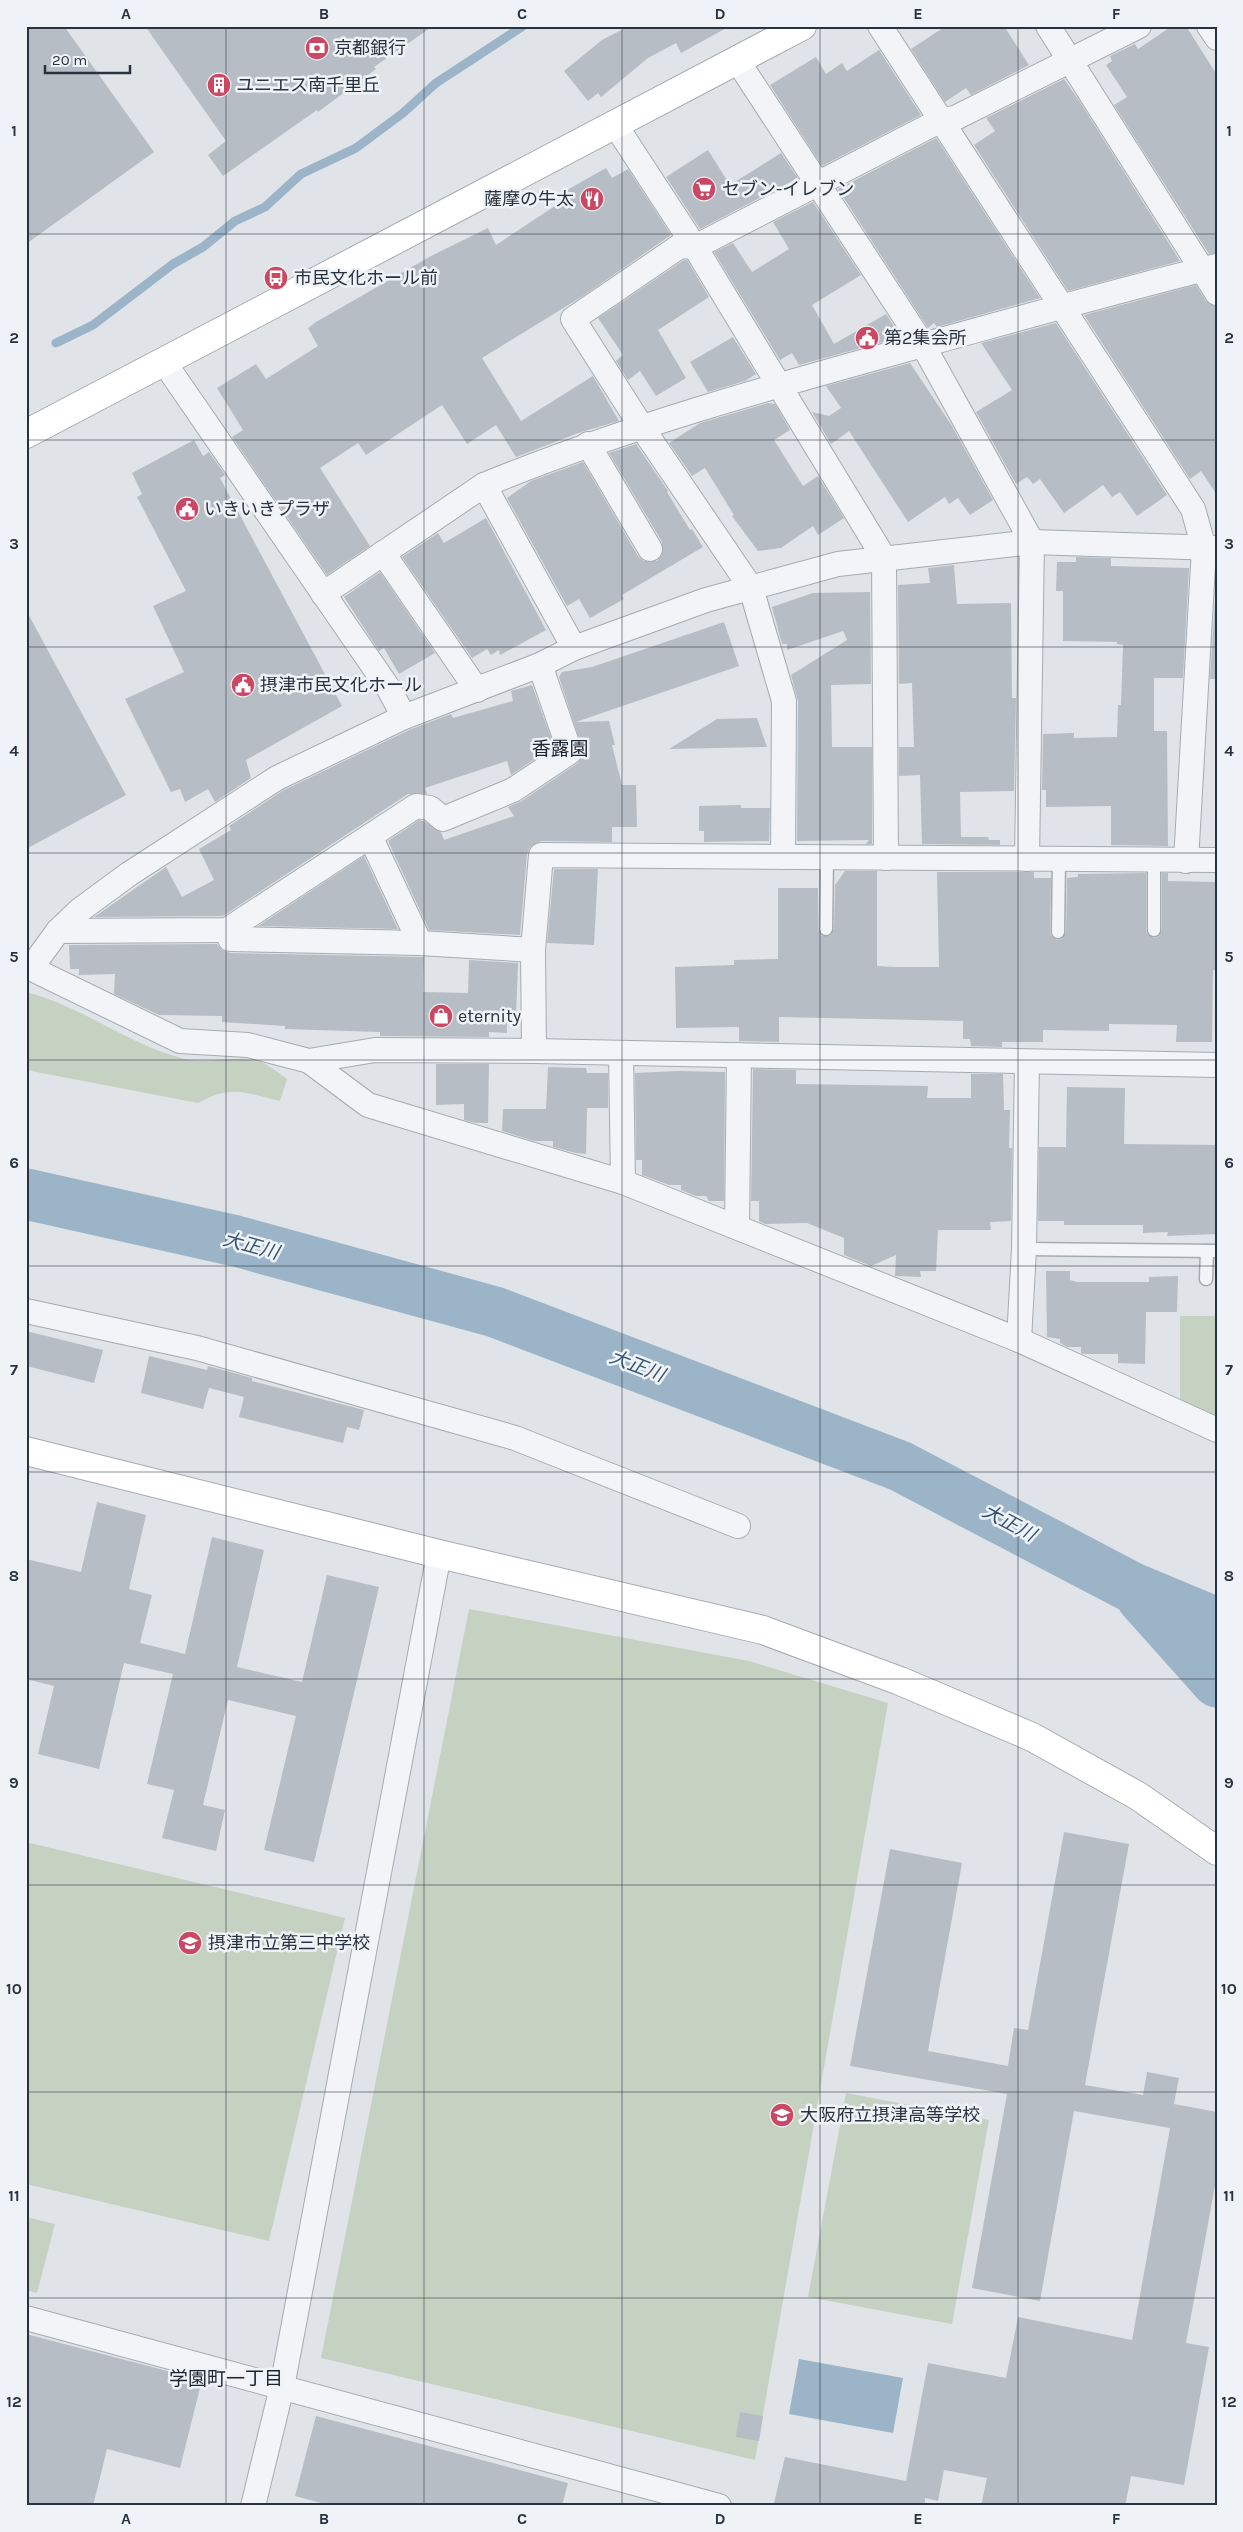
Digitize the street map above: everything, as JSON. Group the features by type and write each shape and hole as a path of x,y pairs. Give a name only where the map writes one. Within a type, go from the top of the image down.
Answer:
{"street":[{"path":"26,434 614,123 802,26"},
{"path":"880,26 1193,509 1210,548 1186,861"},
{"path":"1048,26 1209,268 1217,293"},
{"path":"783,857 784,701 751,588 640,426 573,319 680,246 695,248 941,120 955,118 1139,26"},
{"path":"1209,26 1217,38"},
{"path":"737,60 923,345 1032,542 1027,859"},
{"path":"614,123 695,248 884,558 886,858"},
{"path":"323,594 484,485 588,444 640,426 778,385 1062,305 1209,268"},
{"path":"164,362 389,689 404,717"},
{"path":"588,444 650,549"},
{"path":"484,485 574,648"},
{"path":"1210,548 1032,542 838,564 706,600 574,648 540,665 404,717 277,778 129,874 80,910 58,931 29,968 180,1041 248,1045 309,1061 368,1105 623,1182 1019,1340 1217,1430"},
{"path":"383,553 477,690"},
{"path":"58,931 227,930 416,806 430,808 443,819 513,790 570,752 540,665"},
{"path":"370,836 420,943"},
{"path":"534,1051 533,950 540,855 1217,860"},
{"path":"227,930 230,939 420,943 533,950"},
{"path":"309,1061 375,1050 534,1051 1217,1065"},
{"path":"621,1053 623,1182"},
{"path":"737,1227 739,1055"},
{"path":"1019,1340 1024,1249 1027,1062"},
{"path":"26,1311 197,1348 515,1438 738,1526"},
{"path":"26,1451 439,1554 763,1630 891,1678 1032,1737 1138,1796 1217,1851"},
{"path":"253,2506 282,2387 439,1554"},
{"path":"26,2318 719,2506"}],"lane":[{"path":"826,929 827,857"},
{"path":"1058,932 1059,860"},
{"path":"1154,861 1154,930"},
{"path":"1024,1249 1212,1251 1206,1279"}],"green space":[{"path":"26,992 66,1006 164,1053 185,1059 202,1061 245,1059 263,1063 287,1079 280,1101 248,1093 230,1092 210,1097 198,1103 26,1070"},
{"path":"1180,1316 1217,1316 1217,1420 1180,1404"},
{"path":"469,1609 749,1661 888,1703 755,2460 321,2358"},
{"path":"26,1842 345,1918 269,2241 26,2184"},
{"path":"846,2093 989,2120 952,2324 808,2297"},
{"path":"26,2217 55,2224 37,2293 26,2290"}],"water":[{"path":"799,2359 903,2378 893,2433 789,2414"}],"building":[{"path":"26,26 64,26 154,152 26,244"},
{"path":"145,26 433,26 374,67 376,69 318,112 317,110 223,176 208,155 226,141"},
{"path":"629,26 730,26 681,53 676,43 648,58 601,97 598,93 588,101 564,71 602,40"},
{"path":"946,26 1004,26 1029,65 971,95 966,88 945,102 911,49"},
{"path":"1172,26 1186,26 1217,75 1217,253 1209,254 1114,105 1127,97 1106,65 1112,61 1110,56 1135,44 1138,49"},
{"path":"879,50 921,115 822,166 770,85 816,57 826,74 842,63 847,71"},
{"path":"1064,79 1180,261 1068,291 974,145 995,131 986,118"},
{"path":"936,138 1040,298 937,327 934,323 928,328 838,189"},
{"path":"708,150 730,185 781,153 798,178 700,229 666,177"},
{"path":"606,168 612,178 628,169 671,235 583,296 482,358 521,421 593,376 619,421 581,432 516,457 496,425 467,444 442,405 366,455 358,443 320,468 370,546 327,575 232,437 243,430 217,388 256,364 266,379 318,346 308,328 316,322 431,256 488,228 496,245 564,200 560,194"},
{"path":"813,202 861,275 812,305 834,344 886,314 901,337 799,365 792,353 780,360 714,252 733,243 752,272 789,249 773,222"},
{"path":"684,260 687,260 709,297 658,330 686,378 656,396 640,371 628,380 616,361 623,355 598,318"},
{"path":"1196,285 1206,301 1217,307 1217,495 1201,471 1190,479 1084,315"},
{"path":"1056,323 1167,495 1137,516 1120,492 1112,497 1103,485 1064,513 1040,479 1033,484 1027,477 1016,484 976,412 1012,390 981,343"},
{"path":"733,337 756,374 745,381 708,392 690,362"},
{"path":"910,363 952,426 993,500 970,515 958,498 949,504 945,497 908,522 849,431 831,444 812,412 829,416 841,408 826,386"},
{"path":"768,403 775,404 790,430 774,440 803,486 818,476 844,518 818,535 813,526 781,548 758,551 732,516 734,515 705,468 692,476 669,443 700,423"},
{"name":"摂津市民文化ホール","path":"194,440 203,456 209,452 225,475 220,478 342,706 246,760 251,778 215,802 208,789 185,802 180,789 171,792 125,699 184,672 153,606 186,591 137,497 142,494 132,473"},
{"path":"636,444 668,491 690,530 692,529 703,547 622,595 624,599 590,618 579,599 567,606 507,498 531,481 583,462 638,556 644,561 657,561 662,555 662,542 609,453"},
{"path":"486,518 546,630 500,655 499,650 491,655 487,649 472,658 402,557 438,533 444,543"},
{"path":"1076,557 1111,558 1111,566 1189,568 1183,678 1154,678 1154,731 1167,731 1168,846 1111,845 1111,806 1046,807 1046,790 1042,790 1043,734 1074,733 1074,738 1117,737 1118,705 1121,705 1123,645 1117,644 1117,642 1063,641 1063,591 1056,591 1057,562 1076,562"},
{"path":"954,565 957,604 1011,603 1012,698 1016,698 1014,791 960,792 961,837 988,837 989,840 1000,840 1000,845 922,844 920,775 899,776 899,747 914,747 912,683 899,684 898,585 930,583 928,568"},
{"path":"1217,569 1217,679 1210,679"},
{"path":"380,572 435,653 399,674 384,648 379,651 344,597"},
{"path":"870,592 871,684 831,685 832,747 872,747 872,844 866,844 869,840 797,841 798,701 791,675 847,640 843,631 787,650 787,644 782,644 772,607 813,593"},
{"path":"26,610 126,795 26,849"},
{"path":"724,622 739,666 576,722 609,721 615,745 612,745 622,785 636,785 637,827 612,827 612,842 541,841 530,847 527,854 520,935 429,930 388,841 419,820 424,821 441,832 444,840 514,816 508,807 520,802 578,763 584,754 559,677 562,672 592,667"},
{"path":"532,685 554,746 511,775 507,761 425,788 427,794 408,794 223,916 94,917 166,867 182,897 214,880 199,849 231,830 229,826 284,790 409,730 451,714 453,718 513,701 511,691"},
{"path":"757,718 767,747 669,749 717,719"},
{"path":"741,805 741,808 770,808 769,841 704,842 704,831 699,831 699,806"},
{"path":"364,856 398,929 258,926"},
{"path":"554,869 598,869 594,945 547,943"},
{"path":"845,871 877,871 877,966 894,967 939,967 937,872 1034,872 1034,878 1051,878 1050,932 1051,936 1057,940 1062,939 1066,932 1067,878 1078,877 1078,874 1146,873 1146,930 1147,934 1154,938 1158,937 1162,930 1162,873 1168,873 1168,881 1217,882 1217,970 1213,970 1212,1042 1176,1042 1177,1025 1109,1024 1109,1031 1043,1030 1043,1042 1002,1042 1002,1047 971,1046 970,1039 963,1039 963,1021 779,1017 779,1042 739,1041 739,1027 676,1028 675,967 734,965 734,960 778,959 778,888 818,888 818,929 822,936 830,936 834,929 835,885"},
{"path":"217,944 222,950 230,953 424,957 423,992 468,993 469,960 518,963 516,1016 507,1016 507,1033 489,1032 489,1037 380,1036 380,1032 285,1029 285,1026 222,1022 222,1016 159,1015 114,994 115,974 79,975 79,969 70,969 69,945"},
{"path":"436,1064 489,1064 488,1123 464,1120 464,1104 436,1105"},
{"path":"548,1067 586,1068 587,1073 608,1073 608,1108 587,1108 586,1154 553,1147 553,1141 534,1141 502,1131 503,1109 546,1109"},
{"path":"753,1069 796,1070 796,1084 928,1086 927,1098 971,1098 971,1074 1003,1074 1004,1110 1010,1110 1009,1148 1012,1148 1011,1221 990,1222 991,1230 938,1230 936,1271 920,1271 921,1277 895,1276 896,1255 871,1266 844,1255 844,1238 807,1223 765,1224 759,1221 759,1201 751,1201"},
{"path":"678,1071 725,1072 724,1201 709,1201 706,1196 696,1196 681,1190 681,1185 669,1185 642,1175 642,1160 636,1160 635,1073"},
{"path":"1067,1087 1125,1088 1124,1144 1217,1145 1217,1234 1167,1236 1168,1232 1143,1233 1143,1225 1064,1225 1064,1221 1038,1221 1039,1147 1066,1147"},
{"path":"1046,1271 1070,1271 1070,1280 1077,1282 1149,1282 1149,1277 1178,1276 1177,1312 1146,1312 1145,1364 1118,1363 1118,1354 1083,1354 1081,1353 1081,1347 1067,1347 1060,1343 1060,1339 1047,1337"},
{"path":"26,1331 103,1350 94,1383 26,1366"},
{"path":"149,1356 207,1370 208,1366 252,1378 252,1381 364,1410 359,1430 347,1427 343,1443 239,1417 244,1397 209,1388 203,1409 141,1393"},
{"path":"97,1502 146,1515 129,1589 152,1595 140,1643 185,1654 212,1537 264,1550 237,1667 302,1682 327,1575 379,1587 314,1862 264,1850 296,1716 228,1700 203,1805 225,1810 216,1851 162,1838 174,1790 147,1784 173,1674 124,1663 99,1769 38,1754 54,1686 26,1679 26,1559 81,1572"},
{"path":"1064,1832 1129,1844 1085,2085 1143,2095 1147,2072 1179,2078 1174,2104 1217,2112 1217,2175 1186,2343 1209,2347 1184,2485 1131,2476 1125,2506 981,2506 987,2478 944,2470 938,2501 925,2498 925,2506 787,2506 774,2503 785,2457 906,2481 928,2363 1006,2378 1018,2317 1132,2340 1170,2128 1074,2111 1040,2301 972,2288 1007,2094 850,2066 890,1849 962,1863 928,2051 1008,2066 1014,2028 1028,2030"},
{"path":"26,2334 202,2380 180,2468 107,2449 93,2506 26,2506"},
{"path":"740,2412 763,2416 759,2441 736,2437"},
{"path":"316,2416 568,2483 562,2506 332,2506 295,2496"}],"waterway":[{"path":"56,343 93,325 173,264 203,247 235,221 265,207 301,174 356,148 403,113 436,83 523,26"},
{"name":"大正川","path":"26,1194 236,1241 495,1312 900,1466 1133,1588 1217,1623"},
{"path":"1142,1598 1217,1682"}],"place":[{"name":"京都銀行","path":"317,48"},
{"name":"ユニエス南千里丘","path":"219,85"},
{"name":"セブン-イレブン","path":"704,189"},
{"name":"薩摩の牛太","path":"592,199"},
{"name":"市民文化ホール前","path":"276,278"},
{"name":"第2集会所","path":"867,338"},
{"name":"いきいきプラザ","path":"187,509"},
{"name":"摂津市民文化ホール","path":"243,685"},
{"name":"eternity","path":"441,1016"},
{"name":"摂津市立第三中学校","path":"190,1943"},
{"name":"大阪府立摂津高等学校","path":"782,2115"}],"district":[{"name":"香露園","path":"560,749"},
{"name":"学園町一丁目","path":"226,2379"}]}
